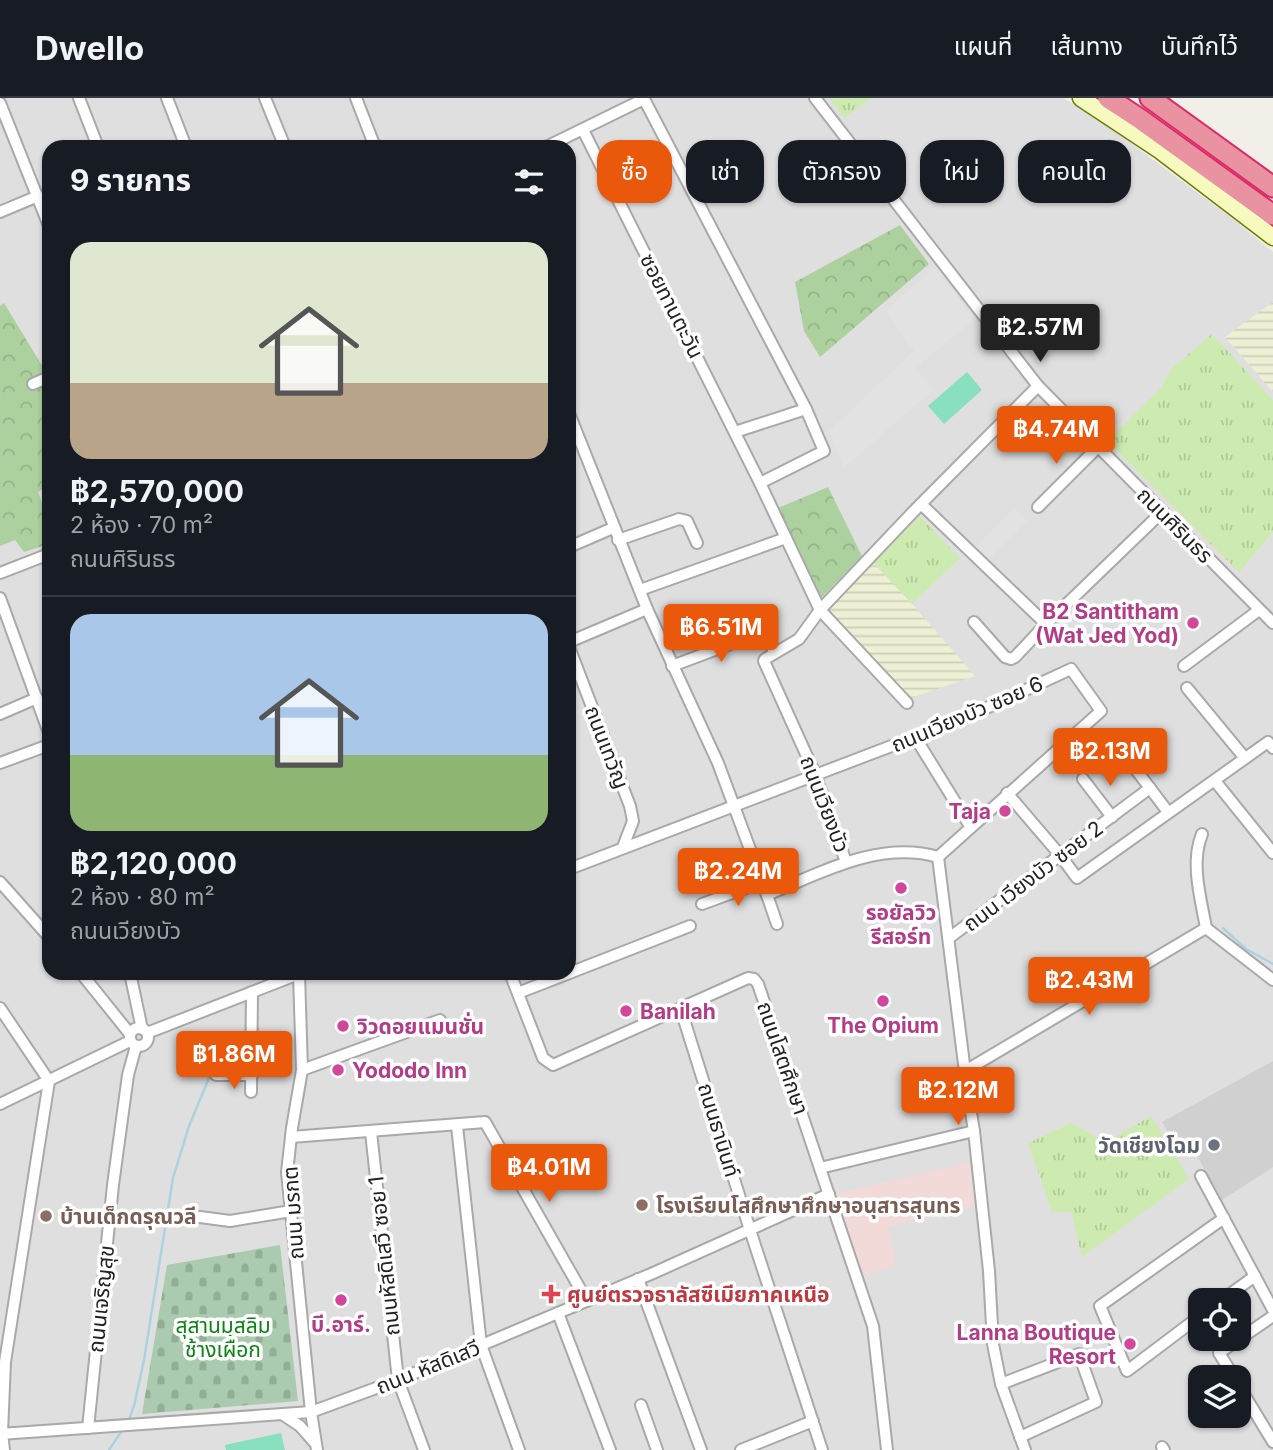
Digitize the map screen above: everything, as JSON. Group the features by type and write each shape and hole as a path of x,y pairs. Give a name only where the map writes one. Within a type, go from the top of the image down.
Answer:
{"highway":[{"path":"1108,98 1273,215"},
{"path":"1150,98 1273,187"}],"main road":[{"path":"1081,98 1158,149 1273,237"}],"street":[{"path":"79,98 95,140"},
{"path":"167,98 183,140"},
{"path":"265,98 282,140"},
{"path":"356,98 372,140"},
{"name":"ถนนศิรินธร","path":"815,98 1038,386 1273,623"},
{"path":"561,140 644,99 806,409 824,451 760,483"},
{"path":"0,103 42,207"},
{"name":"ซอยทานตะวัน","path":"583,130 735,432 820,610 907,703"},
{"path":"0,212 38,196"},
{"path":"33,384 42,380"},
{"path":"672,666 765,631 774,652 799,639 820,610 1038,386"},
{"path":"735,432 806,409"},
{"path":"576,431 647,609 734,804 777,924"},
{"path":"1038,507 1097,447"},
{"path":"921,504 1046,624"},
{"path":"974,622 1005,657 1011,659 1162,512"},
{"path":"618,540 679,519 687,521 697,542"},
{"path":"576,544 613,528"},
{"path":"640,590 786,538"},
{"path":"0,573 42,557"},
{"path":"0,598 42,713"},
{"path":"576,641 647,609"},
{"path":"1184,666 1259,610"},
{"name":"ถนนเวียงบัว","path":"774,652 766,657 764,662 815,774 846,862 907,852 938,857"},
{"name":"ถนนเทวัญ","path":"576,663 630,806 633,821 623,847"},
{"name":"ถนนเวียงบัว ซอย 6","path":"576,866 915,737 980,711 1071,669 1101,710 1007,793"},
{"path":"1186,688 1244,757"},
{"path":"0,714 37,698"},
{"path":"915,737 970,826"},
{"path":"1024,1450 1001,1384 993,1344 989,1271 974,1131 938,857 1007,793 1077,878 1215,781 1244,757 1268,742 1273,748"},
{"path":"0,763 42,748"},
{"path":"1158,755 1138,771 1168,812"},
{"path":"1083,779 1112,817"},
{"path":"1215,781 1273,853"},
{"name":"ถนน เวียงบัว ซอย 2","path":"949,938 1150,788"},
{"path":"1201,932 1197,853 1202,834"},
{"path":"767,895 846,862"},
{"path":"0,882 42,929"},
{"path":"702,904 762,882"},
{"path":"576,970 690,926"},
{"path":"965,1071 1201,932 1217,934 1244,959 1273,980"},
{"name":"ถนนโสตศึกษา","path":"513,980 544,1058 553,1065 748,978 754,979 758,984 873,1326 887,1450"},
{"path":"86,980 132,1040"},
{"path":"0,1104 132,1040 145,1043 132,980"},
{"path":"132,1040 134,1029 144,1031 282,980"},
{"name":"ถนน มรกต","path":"300,980 302,1070 287,1172 316,1447"},
{"path":"518,993 551,980"},
{"path":"251,1092 252,992"},
{"path":"0,1008 49,1081 5,1362 1,1434 4,1450"},
{"name":"ถนนธานินท์","path":"681,1010 822,1450"},
{"path":"302,1070 440,1020"},
{"name":"ถนนเจริญสุข","path":"88,1428 113,1185 132,1040"},
{"path":"216,1075 252,1075"},
{"path":"291,1137 485,1122 587,1301"},
{"path":"457,1126 481,1345 519,1450"},
{"path":"820,1168 974,1131"},
{"name":"ถนนหัสดิเสวี ซอย 1","path":"370,1132 398,1380 424,1450"},
{"path":"1202,1176 1273,1313 1219,1353 1226,1365"},
{"name":"ถนน หัสดิเสวี","path":"1,1434 311,1412 398,1380 587,1301 829,1194"},
{"path":"200,1217 230,1220 291,1212"},
{"path":"1188,1325 1127,1371 1100,1306 1224,1218"},
{"path":"1238,1288 1255,1276"},
{"path":"638,1279 701,1450"},
{"path":"558,1313 610,1450"},
{"path":"1001,1384 1079,1354 1096,1402 1020,1437"},
{"path":"641,1405 657,1450"},
{"path":"1251,1406 1273,1442"},
{"path":"281,1414 300,1426 316,1447"},
{"path":"741,1450 813,1421"}],"shaded area":[{"path":"0,98 1063,98 1127,140 1018,140 1018,203 1131,203 1131,143 1273,252 1273,1450 0,1450"},
{"path":"936,267 974,320 915,368 933,390 844,468 829,431 914,351 885,311"},
{"path":"1014,508 1027,521 989,560 976,547"},
{"path":"1273,1061 1273,1167 1222,1200 1193,1149 1181,1154 1162,1122"},
{"path":"969,1162 976,1206 888,1226 896,1266 863,1275 837,1194"}],"green space":[{"path":"829,98 872,98 844,118"},
{"path":"900,225 929,264 820,357 804,331 795,282"},
{"path":"1273,302 1273,392 1225,337"},
{"path":"4,303 42,365 42,490 38,492 42,503 42,546 24,552 15,540 0,546 0,306"},
{"path":"1212,334 1273,400 1273,532 1239,572 1107,441 1160,389 1172,368"},
{"path":"967,372 982,390 944,424 928,406"},
{"path":"828,487 862,556 821,598 778,508"},
{"path":"920,516 960,558 912,604 872,561"},
{"path":"872,561 975,676 908,699 823,610"},
{"path":"1151,1116 1189,1179 1082,1257 1071,1212 1052,1212 1028,1143 1071,1123 1106,1142"},
{"name":"สุสานมุสลิม ช้างเผือก","path":"280,1245 298,1401 142,1414 167,1265"},
{"path":"281,1433 285,1450 226,1450 225,1445"}],"waterway":[{"path":"1223,928 1246,949 1273,964"},
{"path":"129,1420 144,1360 173,1178 189,1126 216,1061"},
{"path":"109,1450 123,1429"}],"place":[{"name":"B2 Santitham (Wat Jed Yod)","path":"1193,623"},
{"name":"Taja","path":"1005,811"},
{"name":"รอยัลวิว รีสอร์ท","path":"901,888"},
{"name":"The Opium","path":"883,1001"},
{"name":"Banilah","path":"626,1011"},
{"name":"วิวดอยแมนชั่น","path":"343,1026"},
{"name":"Yododo Inn","path":"338,1070"},
{"name":"วัดเชียงโฉม","path":"1214,1145"},
{"name":"โรงเรียนโสศึกษาศึกษาอนุสารสุนทร","path":"642,1205"},
{"name":"บ้านเด็กดรุณวลี","path":"46,1216"},
{"name":"ศูนย์ตรวจธาลัสซีเมียภาคเหนือ","path":"551,1294"},
{"name":"บี.อาร์.","path":"341,1300"},
{"name":"Lanna Boutique Resort","path":"1130,1344"}]}
